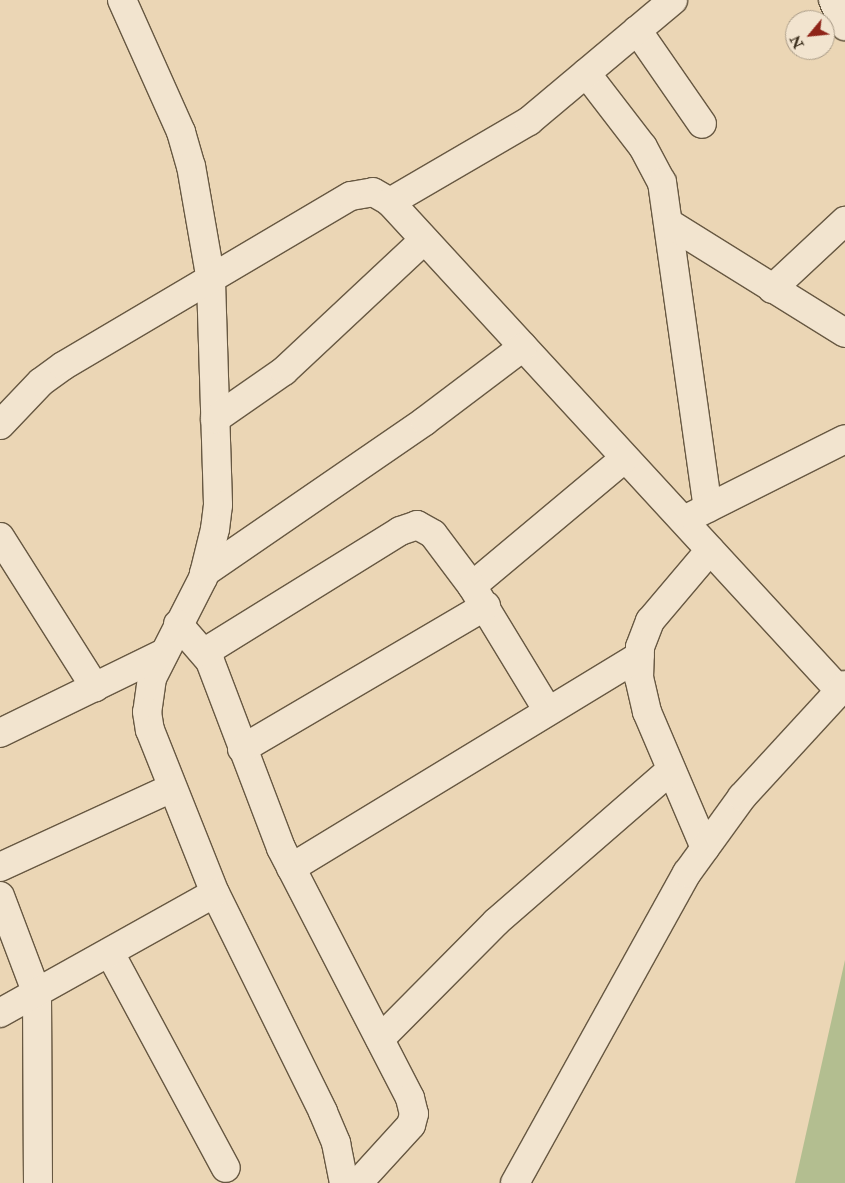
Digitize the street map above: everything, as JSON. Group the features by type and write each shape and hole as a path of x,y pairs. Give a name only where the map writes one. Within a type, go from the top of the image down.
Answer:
{"street":[{"path":"122,0 181,132 191,166 210,281 215,419 218,505 204,573 162,654 152,678 147,712 159,757 215,893 323,1112 336,1143 345,1182 410,1125 414,1114 410,1098 291,868 242,749 205,652 178,624"},
{"path":"390,202 517,129 673,0"},
{"path":"833,0 845,26"},
{"path":"637,30 702,124"},
{"path":"586,73 658,171 670,224 675,292 708,508"},
{"path":"0,424 52,373 351,196 373,192 390,202 683,521 842,688 742,797 686,873 515,1183"},
{"path":"772,288 845,221"},
{"path":"670,224 845,333"},
{"path":"215,419 284,371 424,240"},
{"path":"204,573 417,427 523,347"},
{"path":"683,521 845,440"},
{"path":"242,749 479,596 625,458"},
{"path":"205,652 411,526 424,527 433,534 479,596 548,711"},
{"path":"0,537 95,687"},
{"path":"705,848 670,770 647,712 638,678 640,656 650,621 710,550"},
{"path":"0,733 162,654"},
{"path":"291,868 640,656"},
{"path":"380,1039 496,922 670,770"},
{"path":"0,867 172,788"},
{"path":"0,1014 215,893"},
{"path":"0,896 37,994 38,1183"},
{"path":"110,953 226,1168"}],"green space":[{"path":"845,960 845,1183 795,1183"}]}
